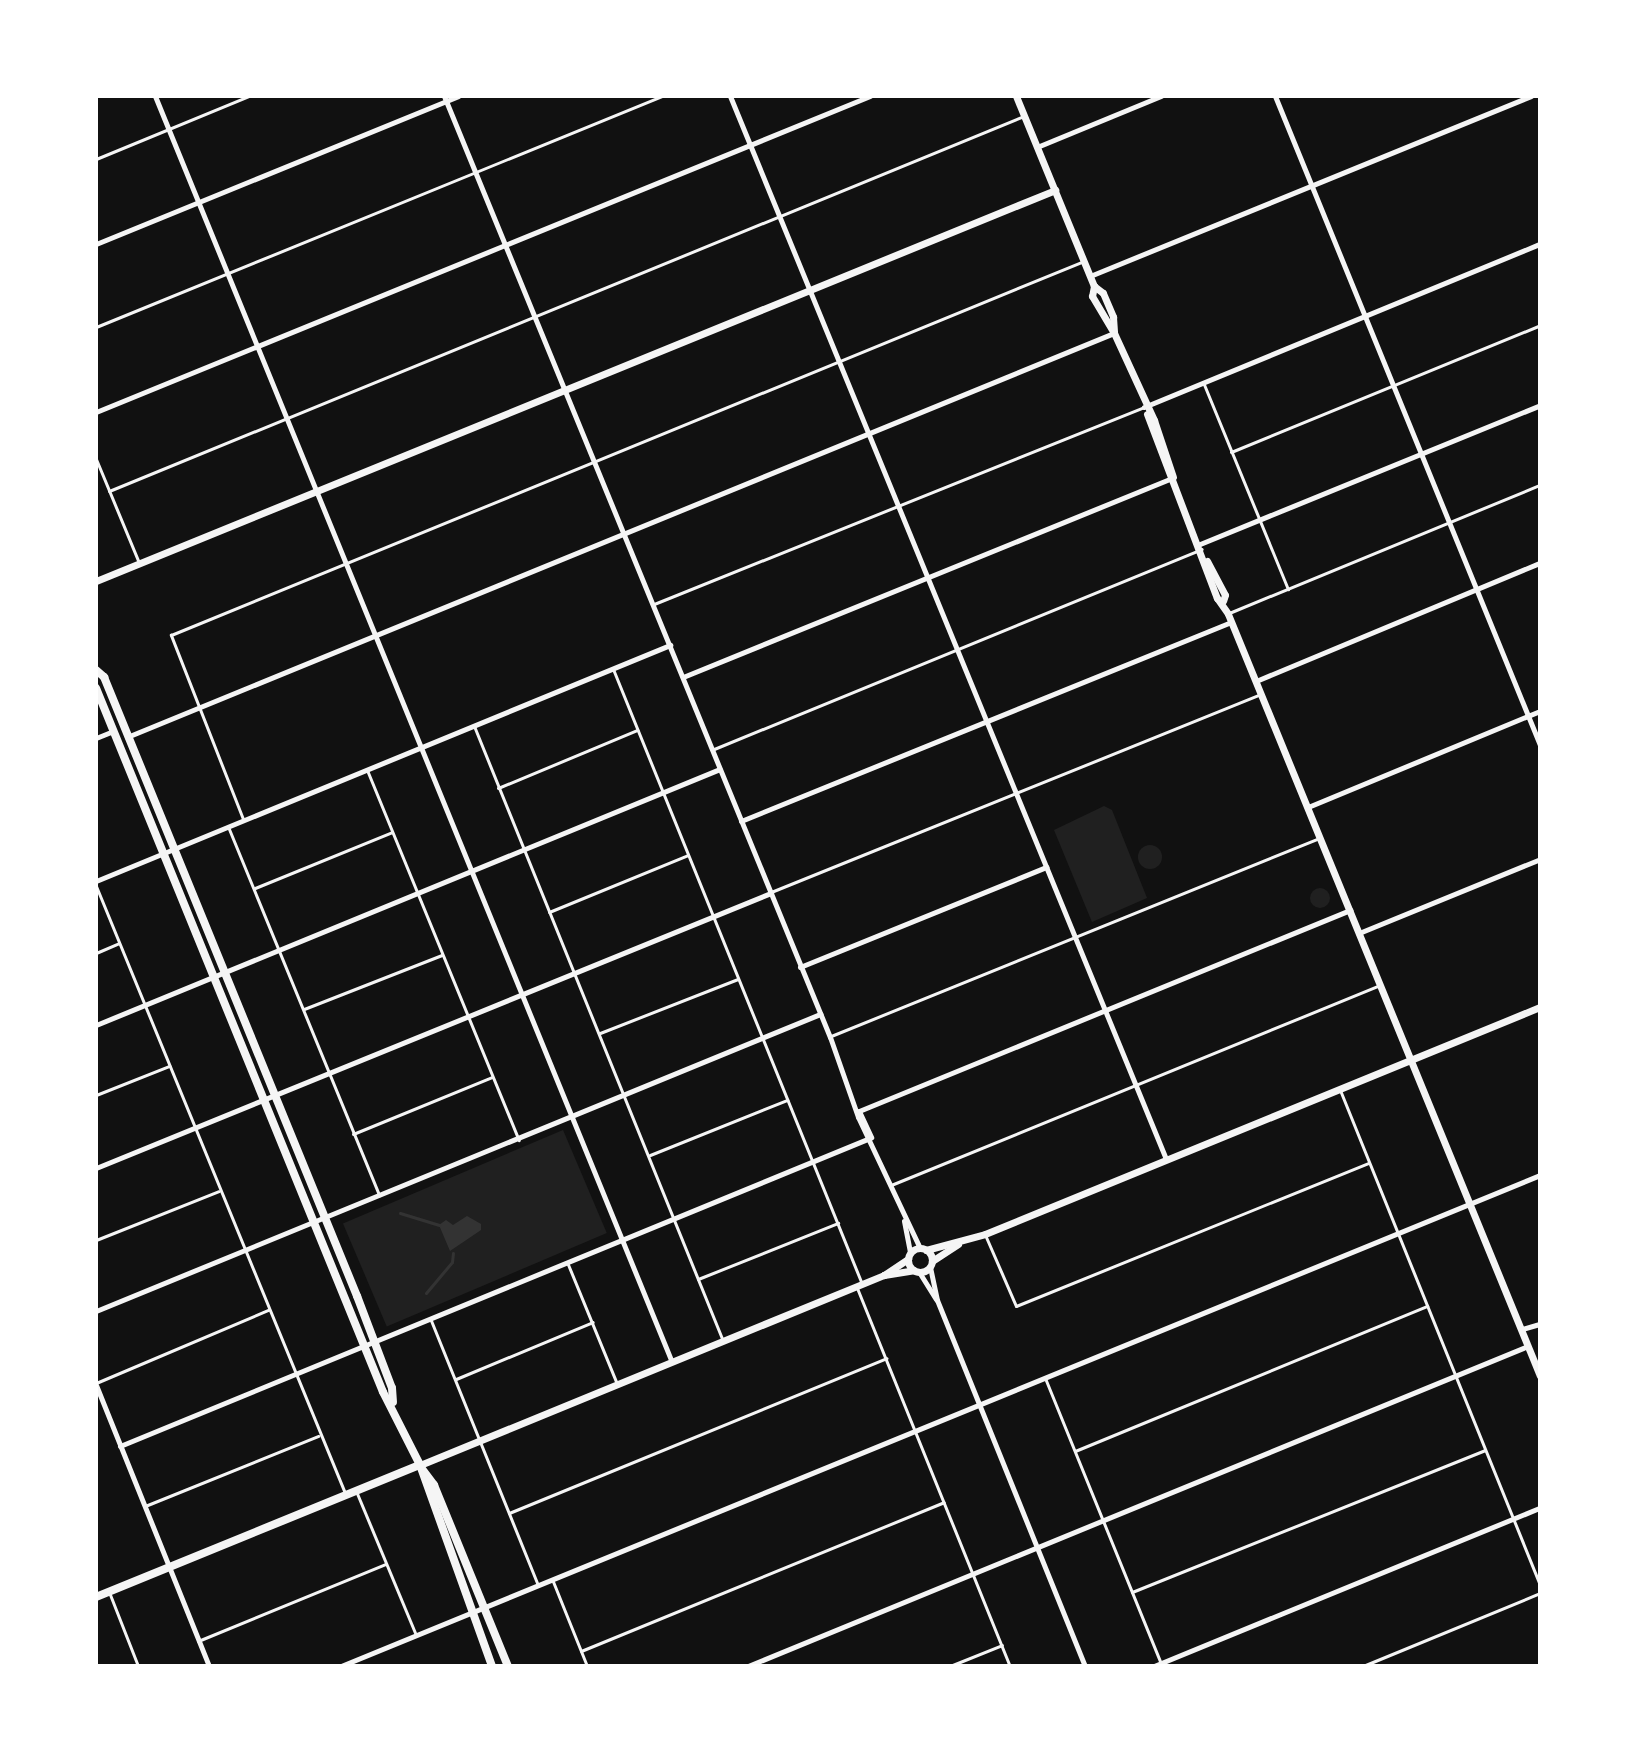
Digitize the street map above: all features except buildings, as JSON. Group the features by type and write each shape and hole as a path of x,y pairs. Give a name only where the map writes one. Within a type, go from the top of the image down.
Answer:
{"main road":[{"path":"96,670 104,677 174,849 314,1224 370,1343"},
{"path":"96,688 164,853 274,1095 349,1277 370,1343 420,1465 470,1613 492,1666"},
{"path":"110,722 127,737"},
{"path":"339,1282 349,1277"},
{"path":"96,1597 420,1465"},
{"path":"420,1465 434,1485 508,1666"}],"street":[{"path":"155,96 672,1362"},
{"path":"96,244 458,96"},
{"path":"730,96 1166,1159"},
{"path":"96,412 870,96"},
{"path":"1016,96 1094,286 1103,293 1114,333 1173,466 1173,477 1207,561 1217,598 1223,601 1540,1376"},
{"path":"1037,147 1161,96"},
{"path":"1275,96 1540,745"},
{"path":"1090,276 1531,96"},
{"path":"445,99 904,1220 931,1264 937,1300 1085,1666"},
{"path":"96,581 808,288 1055,190"},
{"path":"1146,410 1203,382 1540,244"},
{"path":"127,737 1114,333"},
{"path":"1201,546 1540,405"},
{"path":"683,677 1173,477"},
{"path":"1256,681 1540,563"},
{"path":"741,821 987,723 1230,618"},
{"path":"96,884 164,853 670,645"},
{"path":"1308,807 1540,711"},
{"path":"96,738 113,731"},
{"path":"96,1025 720,769"},
{"path":"1359,933 1540,859"},
{"path":"800,967 1046,867"},
{"path":"96,1168 771,893"},
{"path":"859,1111 1350,910"},
{"path":"884,1275 909,1255 923,1249 958,1244 985,1234 1540,1007"},
{"path":"96,1311 325,1220 820,1014"},
{"path":"120,1446 870,1138"},
{"path":"341,1666 1540,1175"},
{"path":"904,1220 909,1255 916,1271 937,1300"},
{"path":"420,1465 884,1275 916,1271 958,1244"},
{"path":"1522,1329 1540,1324"},
{"path":"748,1666 1528,1346"},
{"path":"96,1384 209,1666"},
{"path":"1154,1666 1540,1508"}],"lane":[{"path":"96,159 249,96"},
{"path":"96,327 662,96"},
{"path":"109,491 1024,116"},
{"path":"243,821 171,635 1084,261"},
{"path":"1231,452 1540,325"},
{"path":"1203,382 1288,589"},
{"path":"652,605 898,505 1146,410"},
{"path":"96,459 139,563"},
{"path":"1230,618 1288,589 1540,485"},
{"path":"712,750 1201,546"},
{"path":"613,669 838,1223 886,1358 1010,1666"},
{"path":"771,893 1261,694"},
{"path":"474,726 723,1341"},
{"path":"498,788 637,730"},
{"path":"367,770 519,1140"},
{"path":"228,827 379,1195"},
{"path":"253,889 392,832"},
{"path":"830,1037 1320,838"},
{"path":"549,912 688,855"},
{"path":"96,884 318,1436 345,1494"},
{"path":"96,953 119,943"},
{"path":"303,1010 442,955"},
{"path":"599,1033 738,979"},
{"path":"890,1185 1380,985"},
{"path":"96,1095 169,1066"},
{"path":"353,1134 492,1077"},
{"path":"1340,1090 1540,1585"},
{"path":"649,1155 787,1100"},
{"path":"985,1234 1016,1306 1368,1163"},
{"path":"96,1240 219,1191"},
{"path":"698,1279 838,1223"},
{"path":"567,1262 617,1384"},
{"path":"1075,1451 1427,1306"},
{"path":"96,1384 268,1310"},
{"path":"430,1318 538,1585"},
{"path":"456,1379 593,1322"},
{"path":"509,1513 886,1358"},
{"path":"1045,1378 1162,1665"},
{"path":"145,1506 318,1436"},
{"path":"1132,1592 1485,1450"},
{"path":"356,1490 416,1635"},
{"path":"581,1651 944,1502"},
{"path":"198,1641 386,1564"},
{"path":"552,1579 587,1666"},
{"path":"109,1592 138,1666"},
{"path":"1363,1666 1540,1593"},
{"path":"950,1666 1002,1645"}],"shaded area":[{"path":"1104,806 1112,810 1147,898 1092,922 1054,830"},
{"path":"1150,845 1159,848 1162,857 1159,866 1150,869 1141,866 1138,857 1141,848"},
{"path":"1316,888 1324,888 1330,898 1324,908 1316,908 1310,902 1310,894"},
{"path":"563,1130 607,1233 387,1326 343,1223"},
{"path":"467,1216 481,1224 481,1230 450,1251 439,1225 446,1220 453,1225"}],"waterway":[{"path":"400,1213 439,1225"},
{"path":"426,1293 452,1262 453,1253"}]}
